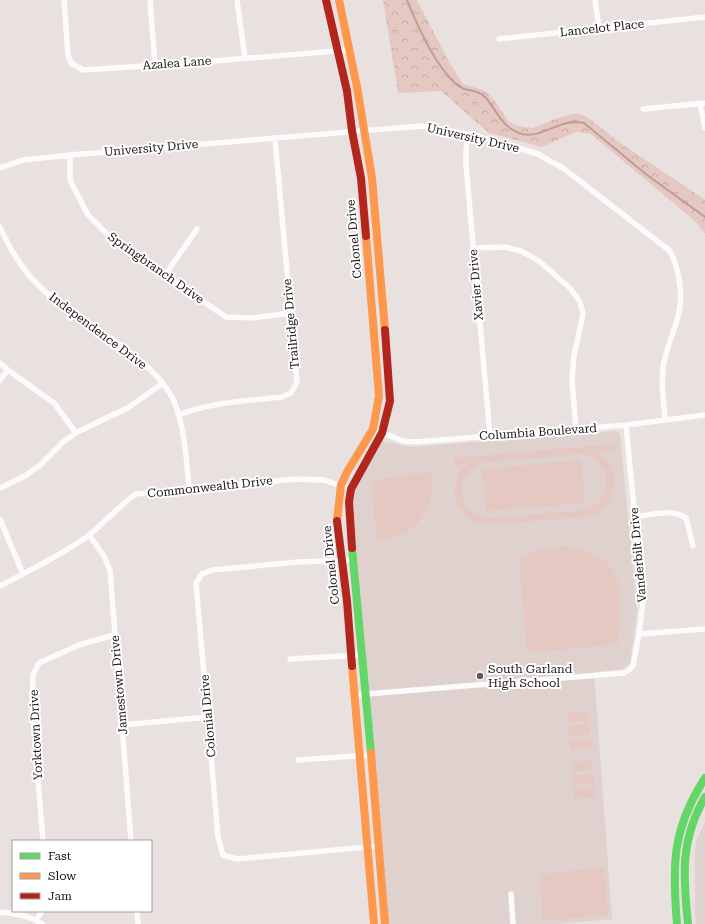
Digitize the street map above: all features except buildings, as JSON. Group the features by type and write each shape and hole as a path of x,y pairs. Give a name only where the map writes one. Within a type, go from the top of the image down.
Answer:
{"street":[{"name":"Azalea Lane","path":"64,0 68,55 71,64 83,70 349,50"},
{"path":"150,0 155,64"},
{"path":"237,0 245,58"},
{"name":"Colonel Drive","path":"326,0 337,51 348,91 352,131 361,178 378,375 376,417 372,429 347,472 342,485 337,522 347,601 374,924"},
{"name":"Colonel Drive","path":"339,0 364,130 375,203 390,401 382,433 351,489 350,502 353,560 366,694 385,924"},
{"path":"595,0 599,28"},
{"name":"Lancelot Place","path":"499,39 705,17"},
{"path":"643,109 702,103 705,128"},
{"name":"University Drive","path":"0,168 24,160 70,155 422,126 468,134 538,154 562,168 670,251 675,261 680,283 678,319 664,360 662,376 665,420"},
{"name":"Xavier Drive","path":"468,134 466,165 490,436"},
{"name":"Trailridge Drive","path":"178,415 198,408 218,404 282,397 291,393 297,382 275,139"},
{"name":"Springbranch Drive","path":"70,155 70,180 88,215 105,232 201,301 226,317 252,318 290,313"},
{"name":"Independence Drive","path":"0,227 6,241 32,279 49,295 144,364 162,383 172,398 178,415 186,454 189,489"},
{"path":"165,275 197,229"},
{"path":"473,248 505,247 521,251 539,261 571,289 580,302 583,314 574,356 572,380 576,429"},
{"path":"0,363 54,403 76,432"},
{"path":"0,380 8,370"},
{"path":"0,488 25,476 39,466 63,442 76,432 129,407 162,383"},
{"name":"Columbia Boulevard","path":"372,429 403,441 416,442 626,425 705,415"},
{"name":"Vanderbilt Drive","path":"354,695 624,673 629,670 633,666 643,602 626,425"},
{"name":"Commonwealth Drive","path":"0,586 66,551 104,523 124,502 136,494 296,478 324,480 351,489"},
{"path":"634,517 670,513 681,514 686,518 693,546"},
{"path":"0,519 23,574"},
{"name":"Jamestown Drive","path":"89,535 104,556 110,570 131,840"},
{"name":"Colonial Drive","path":"353,560 298,562 212,570 202,574 196,583 218,837 223,855 237,859 378,846"},
{"path":"639,634 705,629"},
{"name":"Yorktown Drive","path":"43,840 32,706 33,675 39,663 79,645 114,635"},
{"path":"290,659 362,654"},
{"path":"122,725 208,717"},
{"path":"298,760 370,755"},
{"path":"678,924 674,888 676,845 685,813 705,778"},
{"path":"688,924 684,865 686,843 690,826 698,807 705,797"},
{"path":"511,894 513,924"},
{"path":"0,912 22,914 42,924"},
{"path":"36,920 41,912"},
{"path":"137,912 138,924"}],"shaded area":[{"name":"South Garland High School","path":"616,431 620,434 637,611 630,663 623,669 594,672 612,919 557,924 388,924 352,507 354,488 381,441 411,447"},
{"path":"705,822 705,924 696,924 695,850 697,839"}],"green space":[{"path":"383,0 417,0 450,64 463,84 483,90 492,97 509,122 519,126 532,128 558,118 577,113 589,118 616,140 705,200 705,234 696,222 591,134 576,132 542,147 489,133 441,91 398,93"},
{"path":"615,444 615,451 598,453 612,470 614,490 610,500 604,508 595,514 584,517 485,525 474,522 466,516 456,501 456,482 466,464 455,465 454,458","holes":["577,454 588,456 597,461 603,468 606,477 606,486 603,495 597,504 587,510 487,518 477,515 469,509 464,502 462,485 465,476 481,463"]},
{"path":"581,460 585,503 486,511 482,469"},
{"path":"431,472 432,486 430,499 420,520 413,528 403,534 377,541 371,483 374,480"},
{"path":"567,546 598,556 610,567 616,576 619,587 621,610 618,644 527,653 519,557 543,549"},
{"path":"588,711 589,721 568,722 567,713"},
{"path":"589,724 590,734 569,736 568,726"},
{"path":"591,738 591,748 570,750 569,740"},
{"path":"592,760 593,770 572,772 571,762"},
{"path":"593,774 594,783 573,785 572,775"},
{"path":"594,787 595,797 574,799 573,789"},
{"path":"604,868 608,915 543,921 539,874"}],"waterway":[{"path":"407,0 427,44 447,74 454,82 463,88 484,96 505,124 515,132 529,135 565,123 584,123 647,175 705,217"}],"traffic: fast":[{"path":"352,548 371,753"},
{"path":"677,924 675,903 675,865 680,831 694,796 705,778"},
{"path":"688,924 685,890 685,859 687,843 691,828 705,797"}],"traffic: slow":[{"path":"339,0 357,87 372,178 385,330"},
{"path":"337,521 341,485 347,472 373,429 379,396 366,236"},
{"path":"352,666 374,924"},
{"path":"371,753 385,924"}],"traffic: jam":[{"path":"326,0 347,91 352,131 361,178 366,236"},
{"path":"352,548 349,502 351,489 382,433 390,401 385,330"},
{"path":"337,521 347,601 352,666"}],"place":[{"name":"South Garland High School","path":"480,676"}]}
